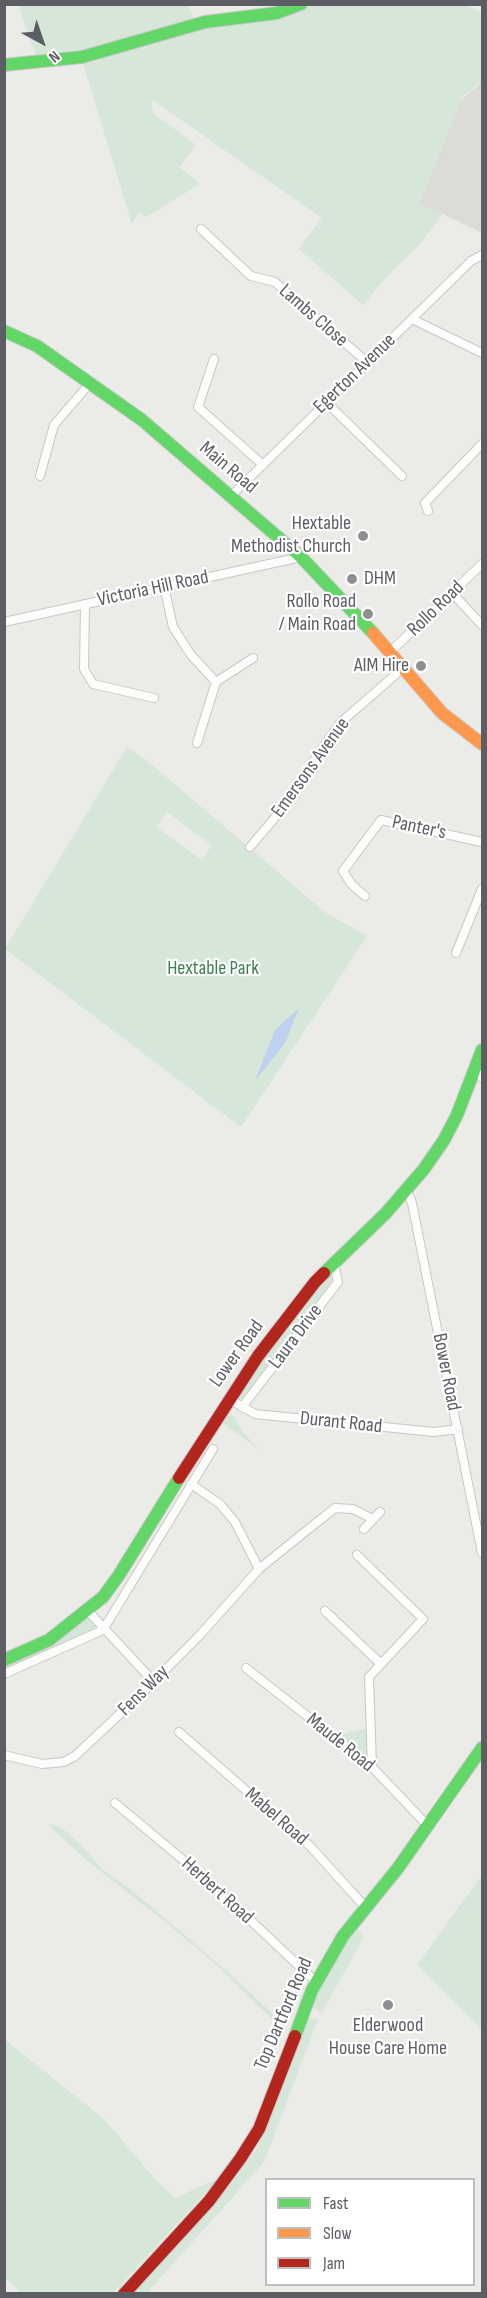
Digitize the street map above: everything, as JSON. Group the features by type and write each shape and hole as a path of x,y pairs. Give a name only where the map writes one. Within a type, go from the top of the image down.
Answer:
{"main road":[{"path":"4,65 82,57 205,22 277,13 301,4"},
{"name":"Main Road","path":"4,331 32,343 91,382 142,420 231,496 301,557 360,619 442,713 483,744"},
{"name":"Lower Road","path":"4,1660 49,1640 103,1597 229,1399 265,1347 315,1282 407,1191 444,1140 457,1115 481,1056"},
{"name":"Top Dartford Road","path":"124,2294 209,2200 240,2160 259,2129 316,1982 343,1936 428,1826 483,1748"}],"street":[{"name":"Lambs Close","path":"201,229 252,276 275,282 368,363"},
{"name":"Egerton Avenue","path":"231,496 471,261 483,255"},
{"path":"412,319 483,353"},
{"path":"214,359 198,406 263,465"},
{"path":"40,476 54,425 91,382"},
{"path":"326,402 402,476"},
{"path":"428,511 425,503 483,444"},
{"name":"Victoria Hill Road","path":"4,622 301,557"},
{"name":"Rollo Road","path":"389,653 483,564"},
{"path":"164,586 173,627 191,655 216,682"},
{"path":"452,593 483,625"},
{"path":"85,604 84,669 93,684 154,698"},
{"path":"197,743 216,682 253,658"},
{"name":"Emersons Avenue","path":"250,847 295,794 314,760 340,723 402,669"},
{"name":"Panter's","path":"365,896 352,885 343,871 381,820 483,842"},
{"path":"456,953 483,889"},
{"path":"481,1056 483,1078"},
{"name":"Bower Road","path":"407,1191 412,1203 483,1553"},
{"name":"Laura Drive","path":"242,1407 338,1282 334,1263"},
{"name":"Durant Road","path":"229,1399 255,1414 434,1432 458,1429"},
{"path":"4,1674 104,1630 213,1449"},
{"path":"192,1484 220,1504 235,1522 259,1569"},
{"name":"Fens Way","path":"4,1755 42,1764 64,1761 75,1756 200,1636 259,1569 335,1508 353,1509 373,1519"},
{"path":"364,1529 380,1512"},
{"path":"357,1555 423,1619 369,1677 372,1767"},
{"path":"88,1611 153,1681"},
{"path":"325,1611 380,1663"},
{"name":"Maude Road","path":"246,1668 372,1767 428,1826"},
{"name":"Mabel Road","path":"179,1732 310,1846 366,1908"},
{"name":"Herbert Road","path":"115,1803 213,1885 316,1982"}],"shaded area":[{"path":"482,82 482,233 443,214 418,206 460,103"}],"green space":[{"path":"18,5 189,5 194,20 90,53 38,61"},
{"path":"310,5 466,5 482,13 482,81 462,97 419,204 443,214 418,246 388,275 363,305 299,249 322,218 151,99 153,113 196,145 180,167 174,163 200,184 146,217 138,213 132,224 82,60 149,39"},
{"name":"Hextable Park","path":"127,747 145,759 326,913 367,936 241,1127 5,949","holes":["167,812 212,845 202,860 156,827"]},
{"path":"328,1276 333,1278 329,1288 243,1400 239,1399 239,1392 317,1287"},
{"path":"228,1409 244,1433 258,1449 221,1422"},
{"path":"88,1611 103,1629 5,1673 5,1660"},
{"path":"370,1727 372,1767 333,1737"},
{"path":"49,1824 58,1826 67,1832 101,1868 135,1893 221,1966 285,2025 286,2030 283,2030 214,1963 90,1863"},
{"path":"482,1875 482,2030 417,1965"},
{"path":"358,1930 363,1937 360,1944 322,2012 318,2011 311,2006 320,1986 343,1947"},
{"path":"309,2018 318,2019 264,2162 147,2293 126,2294 236,2177 257,2148"},
{"path":"4,2039 104,2119 156,2180 175,2198 219,2178 113,2293 22,2293 5,2278"}],"water":[{"path":"299,1008 285,1043 255,1081 275,1030"}],"traffic: fast":[{"path":"4,65 82,57 205,22 277,13 301,4"},
{"path":"4,331 37,346 142,420 301,557 373,633"},
{"path":"324,1273 386,1213 424,1169 444,1140 457,1115 482,1050"},
{"path":"4,1660 49,1640 103,1597 179,1478"},
{"path":"295,2036 312,1990 343,1936 398,1868 482,1748"}],"traffic: slow":[{"path":"373,633 442,713 482,744"}],"traffic: jam":[{"path":"179,1478 258,1356 324,1273"},
{"path":"124,2294 209,2201 240,2159 259,2129 295,2036"}],"place":[{"name":"Hextable Methodist Church","path":"363,536"},
{"name":"DHM","path":"352,579"},
{"name":"Rollo Road / Main Road","path":"368,614"},
{"name":"AIM Hire","path":"421,666"},
{"name":"Elderwood House Care Home","path":"388,2005"}]}
